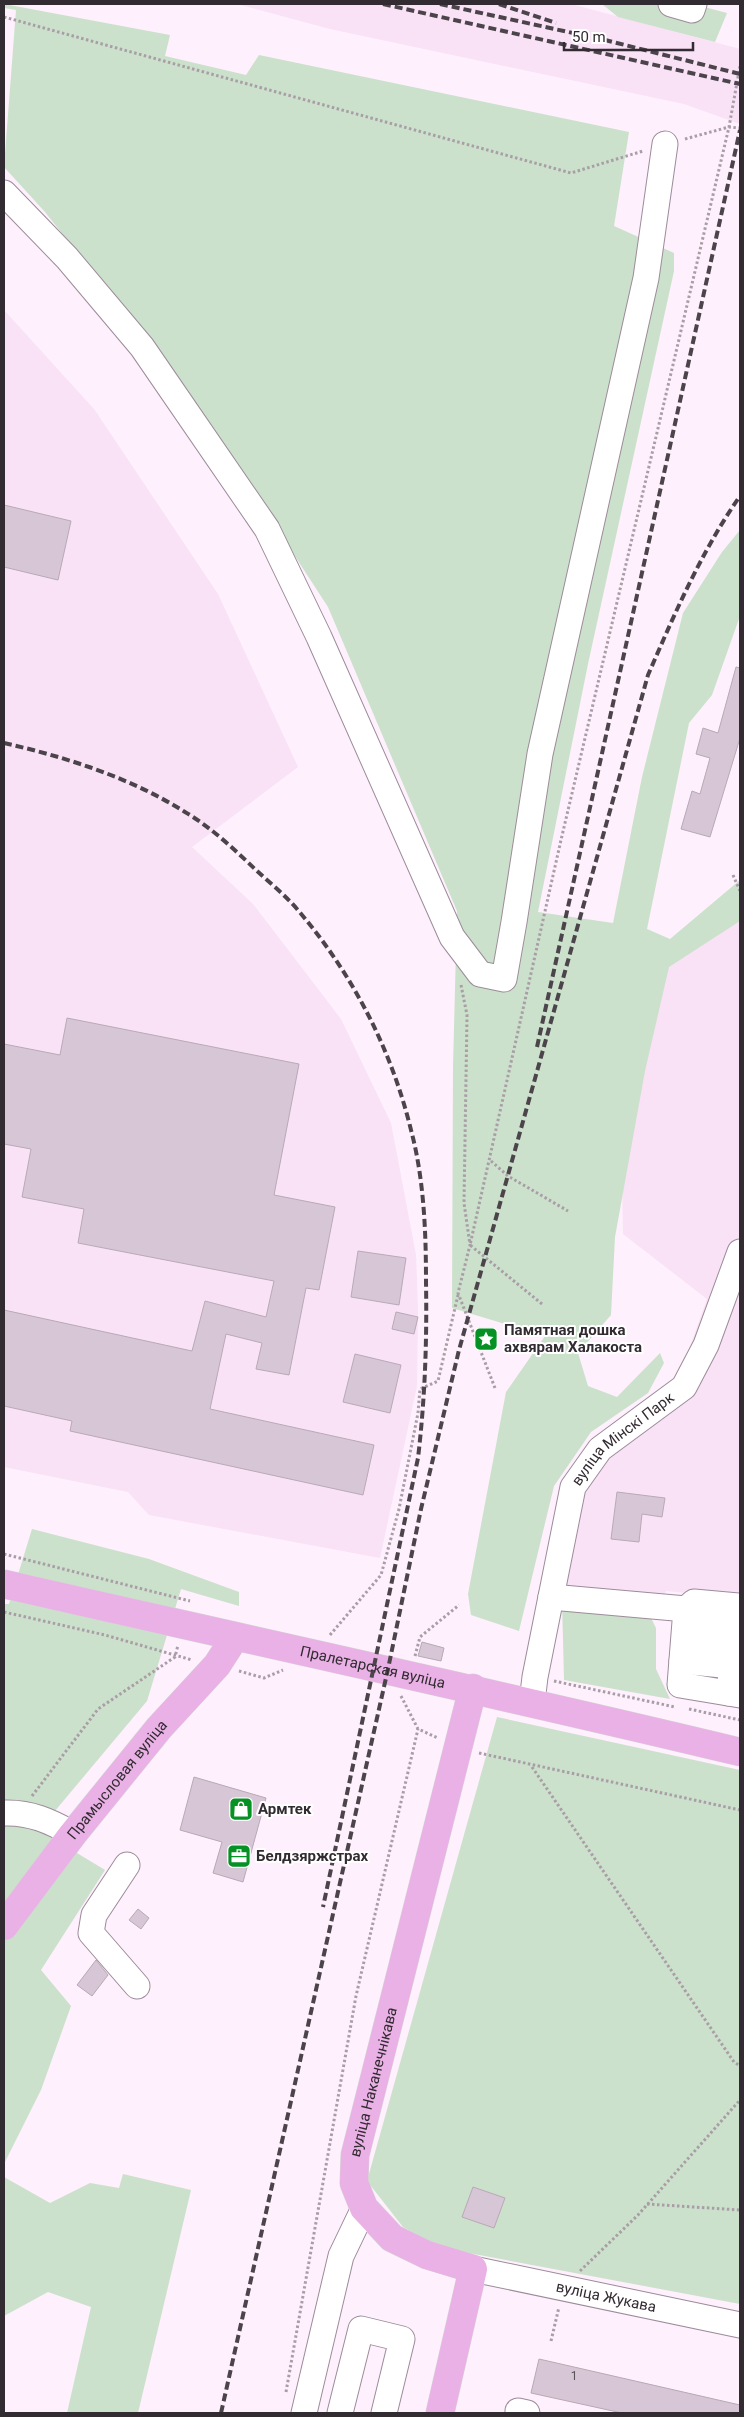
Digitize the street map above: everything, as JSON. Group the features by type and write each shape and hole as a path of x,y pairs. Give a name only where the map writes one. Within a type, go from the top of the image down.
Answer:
{"main road":[{"name":"Пралетарская вуліца","path":"4,1584 185,1612 235,1637 474,1688 740,1752"},
{"name":"Прамысловая вуліца","path":"4,1926 73,1834 159,1728 217,1665 235,1637"},
{"name":"вуліца Наканечнікава","path":"473,2269 428,2255 392,2238 364,2208 354,2183 355,2155 474,1688"},
{"path":"440,2413 473,2269"}],"street":[{"path":"671,4 692,10 694,4"},
{"path":"4,193 67,258 142,347 266,529 319,637 452,937 480,974 504,978 540,754 646,278 665,144"},
{"name":"вуліца Мінскі Парк","path":"532,1702 573,1487 600,1448 684,1386 706,1345 740,1252"},
{"path":"551,1597 734,1646"},
{"path":"685,1633 734,1646"},
{"path":"685,1633 680,1685 735,1694 734,1646"},
{"path":"12,1813 48,1820 73,1834"},
{"path":"127,1865 94,1916 91,1933 137,1986"},
{"path":"304,2413 341,2256 364,2208"},
{"name":"вуліца Жукава","path":"473,2269 740,2326"},
{"path":"340,2413 361,2329 402,2339 384,2413"}],"path":[{"path":"4,17 571,173 728,127 740,128"},
{"path":"330,1636 381,1575 399,1508 418,1413 420,1389 438,1381 490,1161 561,840 728,127 740,66"},
{"path":"733,875 740,891"},
{"path":"460,980 467,1015 464,1203 470,1245 542,1304"},
{"path":"490,1161 508,1176 568,1211"},
{"path":"458,1292 494,1388"},
{"path":"414,1659 420,1637 459,1606"},
{"path":"12,1813 98,1709 176,1657 185,1612"},
{"path":"285,2395 356,1996 418,1729"},
{"path":"459,1748 532,1766 740,1810"},
{"path":"532,1766 734,2062 740,2066"},
{"path":"551,2341 563,2288 647,2204 740,2100"},
{"path":"647,2204 740,2210"}],"shaded area":[{"path":"237,4 571,4 740,49 740,124 684,104 330,29"},
{"path":"4,310 94,409 218,594 298,767 192,847 253,904 341,1019 391,1123 416,1255 418,1308 417,1386 380,1558 149,1515 128,1492 4,1467"},
{"path":"740,915 740,1598 666,1591 661,1600 563,1596 560,1494 678,1380 707,1299 623,1234 622,1167 657,965"}],"green space":[{"path":"4,4 170,35 165,56 246,75 259,55 629,132 614,226 674,253 674,271 588,664 538,912 613,923 642,777 683,613 722,552 740,530 740,616 712,695 689,723 647,929 670,939 740,880 740,921 669,967 645,1071 615,1237 611,1315 578,1353 588,1386 617,1397 660,1353 664,1363 648,1393 591,1432 554,1486 519,1631 471,1615 468,1594 506,1392 545,1336 452,1308 453,1067 457,911 328,607 189,393 45,212 4,167 16,10 4,8"},
{"path":"602,4 693,4 727,13 715,42 618,17"},
{"path":"32,1529 149,1559 239,1592 239,1606 181,1589 147,1701 39,1830 105,1870 41,1970 71,2006 41,2090 4,2164 4,1604 9,1604"},
{"path":"562,1601 649,1614 656,1628 656,1669 670,1699 564,1680"},
{"path":"497,1717 740,1770 740,2304 442,2248 403,2227 367,2181"},
{"path":"123,2174 191,2190 138,2413 67,2413 91,2307 48,2292 4,2316 4,2177 50,2203 90,2183 119,2188"}],"building":[{"path":"4,505 71,521 58,580 4,567"},
{"path":"736,667 740,668 740,738 710,837 681,829 692,791 700,794 710,758 696,754 703,728 718,733"},
{"path":"67,1018 299,1064 274,1195 335,1207 319,1290 306,1288 289,1375 256,1369 262,1343 226,1334 210,1409 374,1445 363,1495 70,1431 72,1421 4,1406 4,1310 192,1351 205,1301 266,1317 274,1281 78,1243 84,1209 22,1197 31,1149 4,1144 4,1044 60,1055"},
{"path":"358,1251 406,1258 399,1305 351,1297"},
{"path":"396,1312 418,1317 414,1334 392,1329"},
{"path":"355,1354 401,1365 390,1413 343,1402"},
{"path":"617,1492 665,1498 662,1517 642,1514 639,1542 611,1539"},
{"path":"422,1642 444,1648 441,1661 418,1656"},
{"path":"194,1777 266,1798 243,1882 213,1873 222,1842 180,1830"},
{"path":"138,1909 149,1918 141,1929 129,1920"},
{"path":"96,1960 108,1975 92,1996 77,1985"},
{"path":"473,2187 505,2198 494,2228 462,2217"},
{"path":"539,2359 740,2405 740,2413 622,2413 531,2393"}],"railway":[{"path":"383,4 740,84"},
{"path":"440,4 605,40 740,74"},
{"path":"499,4 556,23"},
{"path":"537,1047 740,130"},
{"path":"221,2413 388,1669 421,1509 459,1350 648,675 701,561 740,496"},
{"path":"4,743 74,762 143,789 195,818 232,847 297,909 335,959 352,985 381,1041 403,1100 419,1167 425,1244 425,1370 418,1458 323,1907"}],"place":[{"name":"Памятная дошка ахвярам Халакоста","path":"486,1339"},
{"name":"Армтек","path":"241,1809"},
{"name":"Белдзяржстрах","path":"239,1856"}]}
